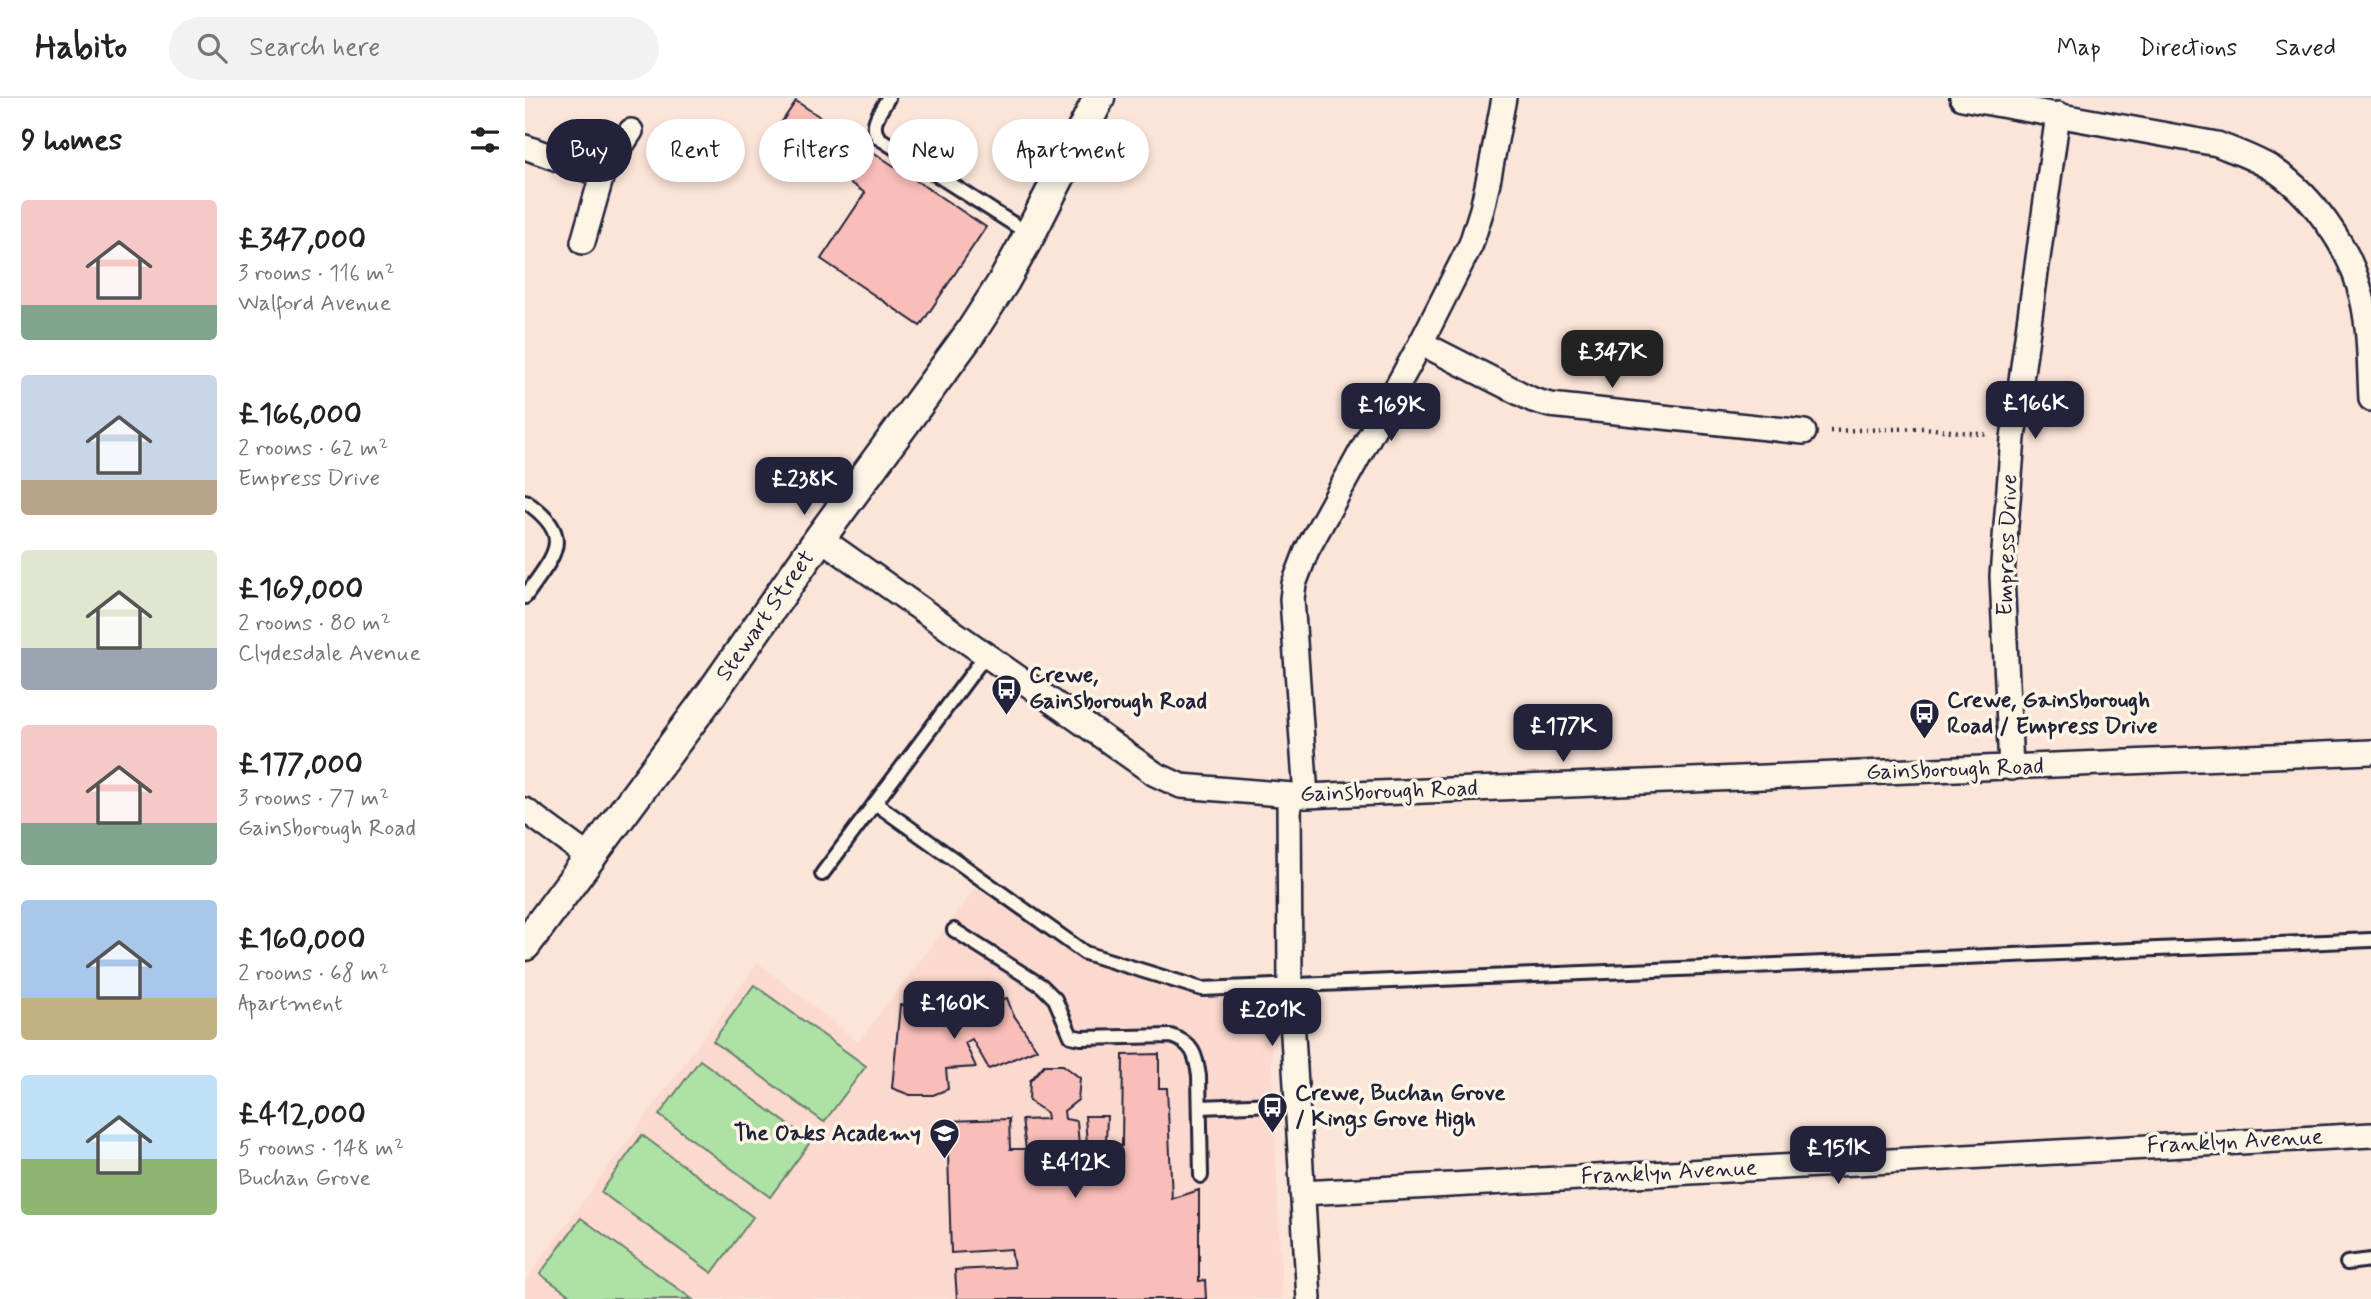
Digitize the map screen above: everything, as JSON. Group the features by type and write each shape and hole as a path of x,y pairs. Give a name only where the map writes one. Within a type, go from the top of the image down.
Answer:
{"street":[{"name":"Stewart Street","path":"525,945 711,694 820,538 971,332 1030,234 1099,98"},
{"path":"1309,1299 1290,986 1297,795 1292,599 1294,584 1307,550 1421,343 1475,232 1504,98"},
{"path":"1962,98 2217,144 2249,156 2275,171 2302,193 2345,249 2360,287 2368,332 2371,399"},
{"name":"Empress Drive","path":"2011,768 2002,576 2013,438 2058,114"},
{"path":"525,147 546,155"},
{"path":"583,242 600,182"},
{"path":"1421,343 1533,400 1550,405 1804,432"},
{"name":"Gainsborough Road","path":"820,538 1155,774 1181,786 1297,795 2371,752"},
{"path":"525,810 589,858"},
{"name":"Franklyn Avenue","path":"1302,1193 2371,1135"}],"lane":[{"path":"888,98 873,126 874,133 879,138 1030,234"},
{"path":"525,501 545,515 557,533 557,549 525,597"},
{"path":"822,874 985,656"},
{"path":"875,803 1085,953 1202,989 2371,940"},
{"path":"954,930 1042,986 1055,999 1071,1036 1171,1036 1182,1040 1191,1048 1197,1061 1201,1107 1201,1176"},
{"path":"1201,1107 1297,1103"},
{"path":"2347,1263 2371,1260"}],"path":[{"path":"1804,432 1924,428 2013,438"}],"shaded area":[{"name":"The Oaks Academy","path":"977,886 1082,961 1201,995 1269,993 1282,1299 525,1299 525,1281 758,963 858,1042"}],"green space":[{"path":"754,985 866,1066 824,1122 713,1041"},
{"path":"700,1060 811,1141 770,1197 659,1115"},
{"path":"642,1135 753,1217 712,1273 601,1192"},
{"path":"581,1218 692,1299 575,1299 540,1274"}],"building":[{"path":"796,101 823,119 784,119"},
{"path":"874,153 888,162 888,182 918,182 986,227 920,326 821,259 865,193 849,182 874,182"},
{"path":"982,986 989,1004 1007,998 1013,1014 1037,1049 989,1069 972,1039 965,1043 976,1067 946,1069 948,1089 933,1095 910,1095 892,1088 900,1005 939,1008"},
{"path":"1159,1054 1159,1088 1167,1088 1172,1199 1199,1190 1199,1281 1205,1280 1206,1299 957,1299 955,1270 1014,1267 1011,1249 951,1253 947,1121 1009,1119 1010,1149 1026,1149 1022,1120 1047,1119 1046,1112 1029,1101 1030,1081 1044,1065 1063,1065 1080,1078 1078,1100 1064,1111 1065,1119 1077,1121 1079,1146 1087,1145 1085,1116 1107,1116 1106,1143 1122,1146 1123,1055"}],"place":[{"name":"Crewe, Gainsborough Road","path":"1006,716"},
{"name":"Crewe, Gainsborough Road / Empress Drive","path":"1924,741"},
{"name":"Crewe, Buchan Grove / Kings Grove High","path":"1272,1134"},
{"name":"The Oaks Academy","path":"944,1161"}]}
